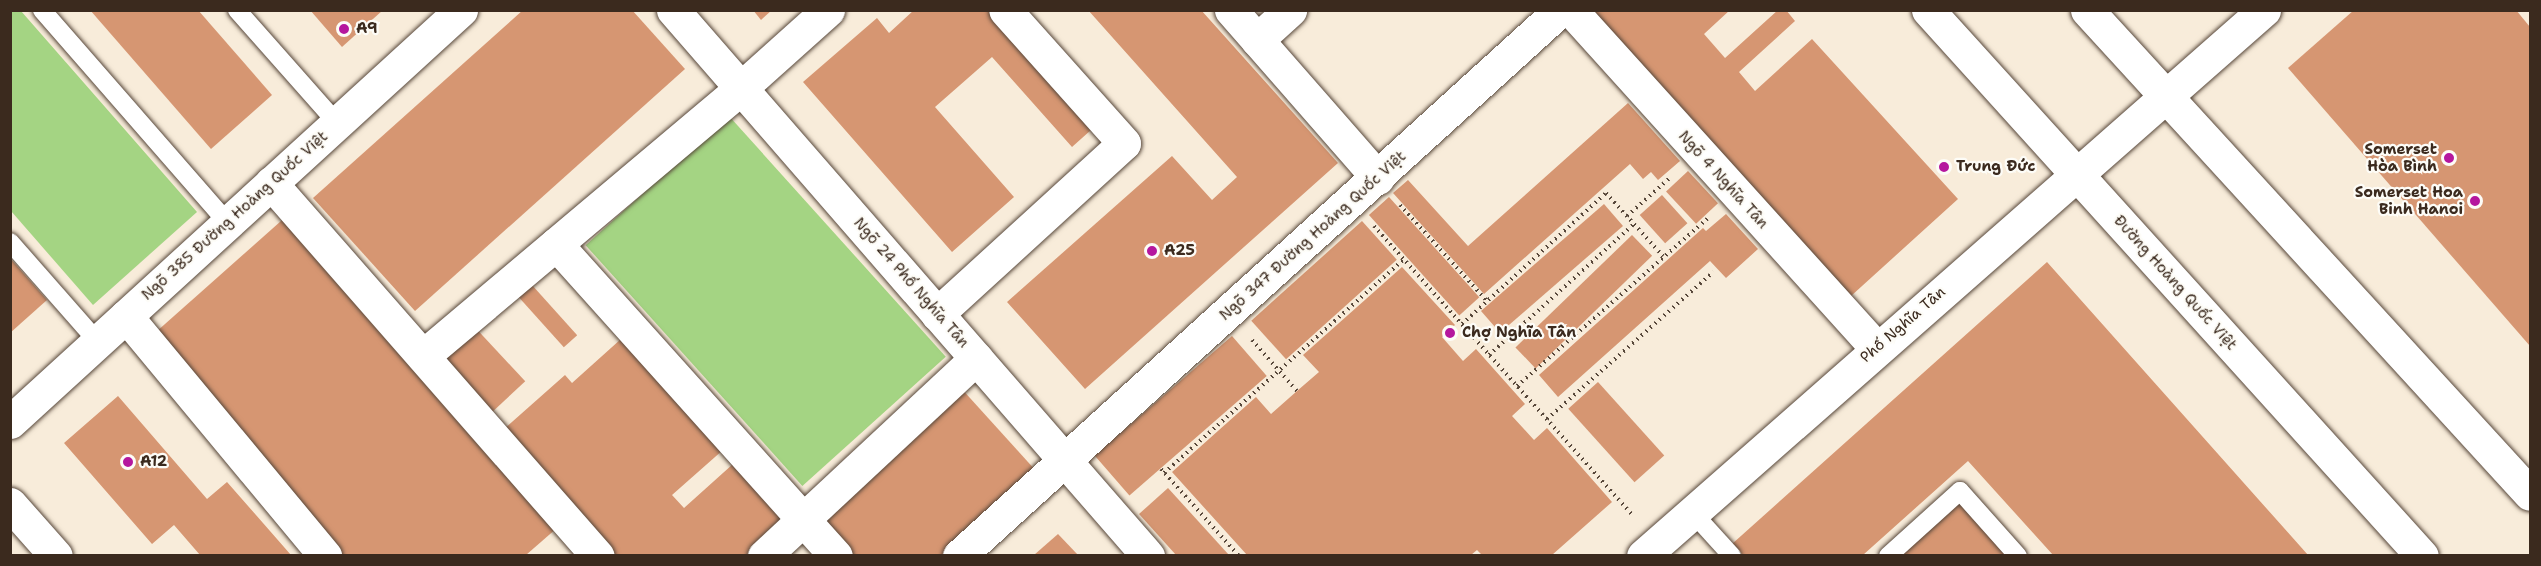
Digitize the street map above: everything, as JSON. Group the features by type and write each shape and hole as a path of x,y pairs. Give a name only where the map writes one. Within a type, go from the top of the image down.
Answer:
{"street":[{"name":"Ngõ 385 Đường Hoàng Quốc Việt","path":"10,422 461,10"},
{"name":"Ngõ 24 Phố Nghĩa Tân","path":"673,10 1148,555"},
{"path":"423,356 741,88 828,10"},
{"path":"937,314 1124,143 1005,10"},
{"path":"1231,10 1386,188"},
{"path":"1257,40 1290,10"},
{"name":"Ngõ 347 Đường Hoàng Quốc Việt","path":"959,555 1352,201 1386,188 1560,10"},
{"name":"Ngõ 4 Nghĩa Tân","path":"1571,10 1876,348"},
{"name":"Đường Hoàng Quốc Việt","path":"1928,10 2422,555"},
{"path":"2087,10 2530,494"},
{"name":"Phố Nghĩa Tân","path":"1650,549 1876,348 2264,10"},
{"path":"271,183 598,555"},
{"path":"556,244 836,555"},
{"path":"126,316 325,555"},
{"path":"764,555 976,358"},
{"path":"10,504 56,555"}],"lane":[{"path":"42,10 228,223"},
{"path":"237,10 337,123"},
{"path":"10,242 98,342"},
{"path":"1888,555 1960,491 2018,555"},
{"path":"1693,513 1732,555"}],"path":[{"path":"1627,216 1683,165 1696,150"},
{"path":"1386,188 1487,301"},
{"path":"1462,324 1606,193 1663,256"},
{"path":"1517,386 1700,222 1722,209 1737,195"},
{"path":"1352,201 1547,419 1650,549"},
{"path":"1489,355 1634,224"},
{"path":"1239,555 1163,471 1404,259"},
{"path":"1547,419 1713,272"},
{"path":"1227,313 1298,391"}],"green space":[{"path":"10,11 21,11 197,212 93,305 11,211"},
{"path":"729,116 946,357 802,486 586,245"}],"building":[{"path":"90,10 198,10 272,95 211,149"},
{"name":"A9","path":"310,10 383,10 342,47"},
{"path":"523,10 632,10 685,69 415,311 313,198"},
{"path":"753,10 772,10 761,20"},
{"path":"914,10 987,10 1091,130 1072,147 992,57 935,107 1014,197 952,252 803,82 877,18 889,33"},
{"name":"A25","path":"1088,10 1201,10 1338,163 1085,389 1007,302 1172,156 1212,200 1237,177"},
{"path":"1592,10 1730,10 1704,34 1725,58 1778,10 1786,10 1795,21 1739,72 1755,91 1812,39 1958,199 1851,296"},
{"name":"Somerset Hòa Bình","path":"2354,10 2516,10 2530,27 2530,346 2288,68"},
{"path":"1628,103 1680,161 1658,180 1651,172 1643,179 1630,164 1484,294 1393,193 1408,180 1468,246"},
{"path":"1688,171 1718,203 1696,224 1666,191"},
{"path":"1662,195 1687,223 1665,243 1640,215"},
{"path":"1389,197 1479,297 1459,315 1369,215"},
{"path":"1604,204 1623,226 1500,333 1481,311"},
{"path":"290,213 565,521 526,555 341,555 147,340"},
{"path":"1726,214 1758,249 1726,278 1710,261 1558,397 1539,375 1703,228 1706,231"},
{"path":"1362,221 1397,260 1286,359 1251,321"},
{"path":"1632,235 1652,256 1536,368 1515,348"},
{"path":"10,258 47,300 10,333"},
{"path":"2047,262 2308,555 2053,555 1968,461 1863,555 1743,555 1732,544"},
{"path":"1402,267 1455,325 1442,337 1463,361 1476,349 1525,404 1512,416 1534,440 1547,428 1612,502 1552,555 1482,555 1477,550 1471,555 1247,555 1172,472 1256,397 1271,414 1319,372 1303,355"},
{"path":"523,275 577,335 564,347 510,287"},
{"path":"470,322 525,381 483,421 428,362"},
{"path":"631,330 732,442 672,495 684,508 743,455 798,516 754,555 602,555 495,437 565,375 572,383"},
{"path":"1232,336 1267,376 1129,495 1095,455"},
{"path":"1598,382 1664,456 1635,482 1568,409"},
{"path":"960,387 1037,472 943,555 852,555 816,516"},
{"name":"A12","path":"118,396 207,499 227,482 291,555 200,555 174,525 152,544 64,443"},
{"path":"1168,488 1229,555 1176,555 1139,514"},
{"path":"1957,497 2009,555 1893,555"},
{"path":"1058,534 1078,555 1034,555"}],"place":[{"name":"A9","path":"344,29"},
{"name":"Somerset Hòa Bình","path":"2449,158"},
{"name":"Trung Đức","path":"1944,167"},
{"name":"Somerset Hoa Binh Hanoi","path":"2475,201"},
{"name":"A25","path":"1152,251"},
{"name":"Chợ Nghĩa Tân","path":"1450,333"},
{"name":"A12","path":"128,462"}]}
